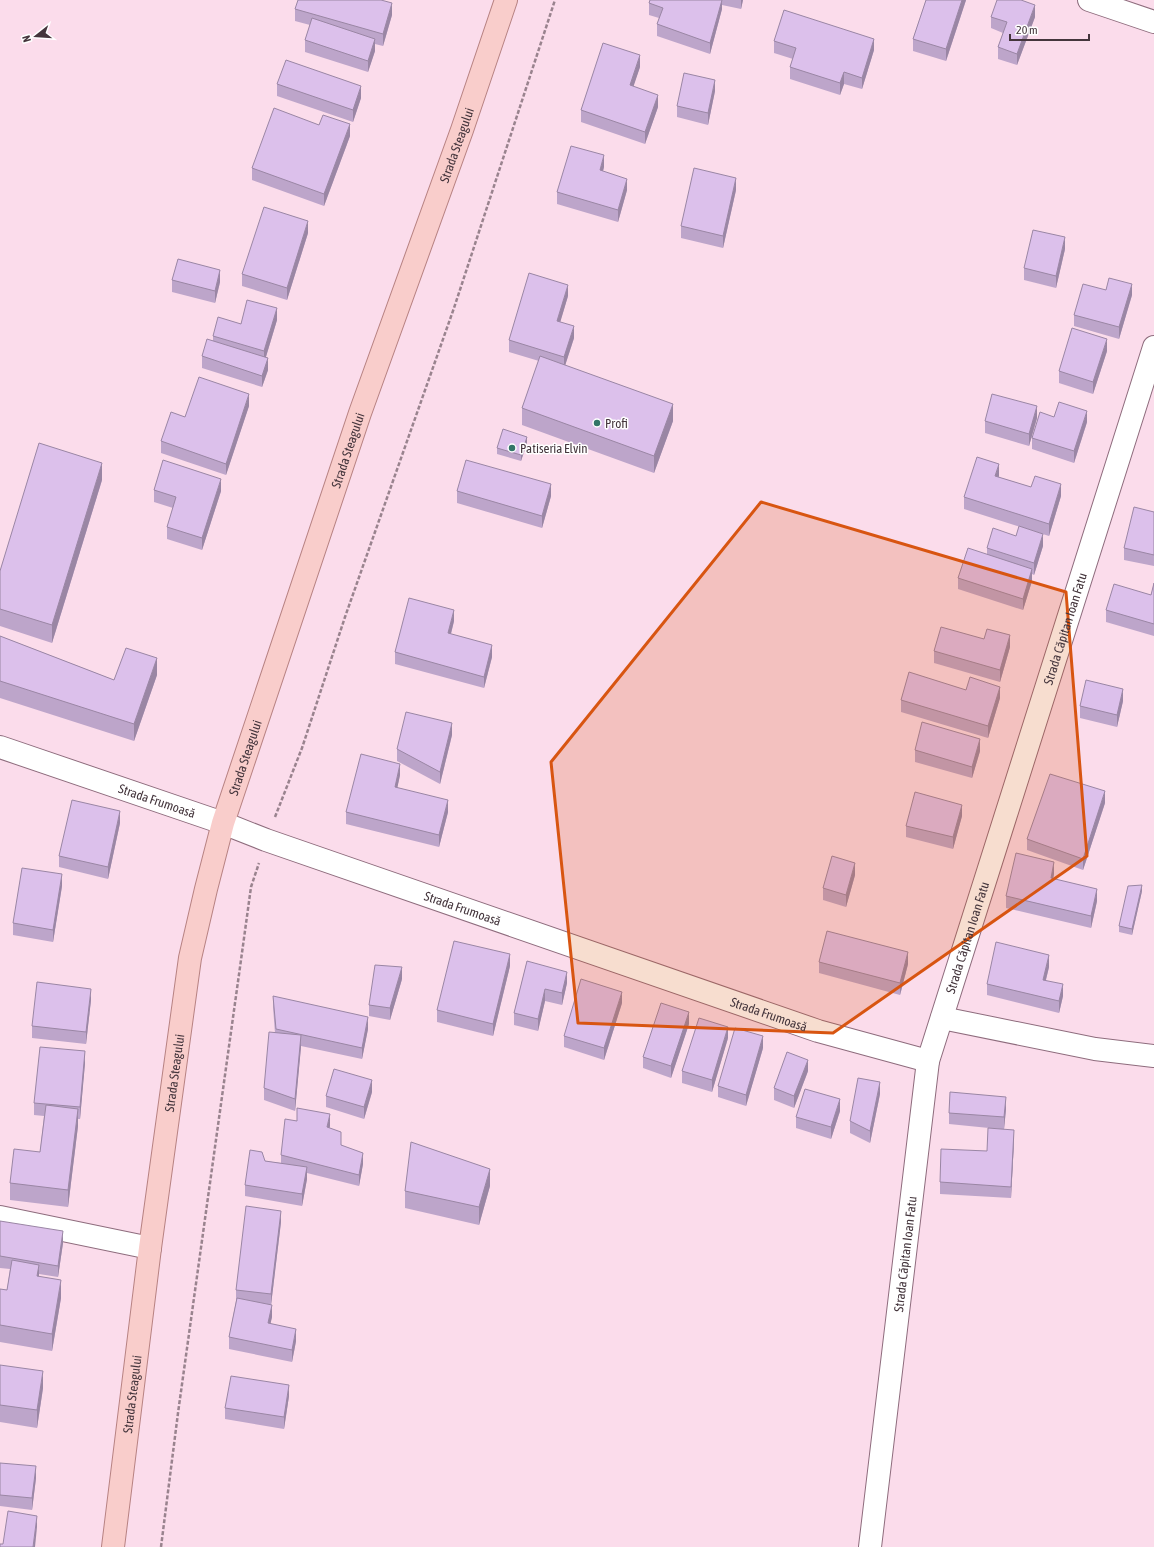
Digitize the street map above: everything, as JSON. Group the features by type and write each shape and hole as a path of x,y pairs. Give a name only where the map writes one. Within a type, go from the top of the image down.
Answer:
{"main road":[{"name":"Strada Steagului","path":"113,1547 150,1248 190,958 223,822 360,413 462,130 506,0"}],"street":[{"path":"1089,0 1154,22"},
{"name":"Strada Căpitan Ioan Fatu","path":"870,1547 928,1061 1154,347"},
{"name":"Strada Frumoasă","path":"0,747 223,822 266,840 818,1031 928,1061"},
{"path":"942,1018 1095,1049 1154,1056"},
{"path":"0,1217 150,1248"}],"path":[{"path":"161,1547 178,1413 250,894 266,840 302,748 345,616 454,308 555,0"}],"highlighted area":[{"path":"761,502 1066,592 1087,856 833,1033 578,1023 551,762"}],"building":[{"path":"298,0 381,0 392,3 383,34 295,9"},
{"path":"650,0 722,0 710,43 657,24 663,8 649,3"},
{"path":"926,0 962,0 946,49 913,39"},
{"path":"997,0 1021,0 1035,5 1017,54 998,47 1007,22 991,17"},
{"path":"784,10 874,39 862,78 844,72 840,83 790,67 796,48 774,41"},
{"path":"312,18 375,39 368,61 305,40"},
{"path":"603,43 640,55 630,85 658,95 645,132 581,110"},
{"path":"286,60 361,86 353,110 277,84"},
{"path":"684,73 715,80 708,113 677,106"},
{"path":"274,108 319,125 323,115 350,124 324,194 252,168"},
{"path":"571,146 604,155 600,170 627,179 618,210 557,192"},
{"path":"694,168 736,178 723,236 681,226"},
{"path":"264,207 308,221 287,288 242,274"},
{"path":"1033,230 1065,237 1056,276 1024,268"},
{"path":"178,259 220,270 215,291 172,280"},
{"path":"529,273 568,285 557,321 574,326 564,357 509,340"},
{"path":"1109,278 1132,284 1119,327 1074,315 1083,284 1106,290"},
{"path":"247,300 277,308 264,351 213,336 218,317 241,324"},
{"path":"1072,328 1107,339 1093,382 1059,371"},
{"path":"207,339 268,358 262,376 202,356"},
{"name":"Profi","path":"540,356 673,404 654,456 522,408"},
{"path":"199,377 249,394 226,464 161,441 171,412 185,417"},
{"path":"992,394 1037,406 1029,434 985,421"},
{"path":"1059,402 1087,411 1074,451 1032,438 1040,412 1054,417"},
{"name":"Patiseria Elvin","path":"503,429 527,437 521,455 497,448"},
{"path":"39,443 102,463 52,625 0,609 0,571"},
{"path":"977,457 999,464 995,476 1031,487 1035,476 1061,484 1049,524 964,497"},
{"path":"163,460 221,479 202,538 167,527 176,497 154,490"},
{"path":"466,460 551,484 542,516 457,491"},
{"path":"1134,507 1154,512 1154,555 1124,548"},
{"path":"1019,526 1043,534 1034,563 987,548 993,528 1016,536"},
{"path":"968,548 1032,569 1023,599 958,578"},
{"path":"1154,583 1154,624 1106,610 1114,584 1151,595"},
{"path":"409,598 454,610 448,633 492,645 484,677 395,652"},
{"path":"941,627 984,639 987,629 1010,635 1000,670 934,651"},
{"path":"0,636 114,680 126,648 157,658 134,724 0,681"},
{"path":"909,672 966,690 970,677 1000,687 988,726 901,700"},
{"path":"1086,680 1123,689 1117,715 1080,706"},
{"path":"406,712 452,723 440,772 397,749"},
{"path":"922,722 980,739 972,767 915,750"},
{"path":"361,754 400,764 395,787 448,800 439,835 346,812"},
{"path":"1050,774 1105,791 1083,859 1027,839"},
{"path":"915,792 962,805 953,837 906,826"},
{"path":"72,800 120,811 108,867 59,856"},
{"path":"1016,853 1054,862 1051,878 1097,889 1091,916 1006,896"},
{"path":"832,856 855,863 846,895 823,888"},
{"path":"22,868 62,874 53,930 13,923"},
{"path":"1142,885 1132,929 1119,926 1128,886"},
{"path":"827,931 908,952 900,983 819,962"},
{"path":"454,941 510,954 493,1024 437,1010"},
{"path":"996,942 1049,955 1043,980 1063,984 1059,1001 987,984"},
{"path":"527,961 567,972 562,993 545,989 538,1019 514,1013"},
{"path":"375,965 402,967 390,1008 369,1005"},
{"path":"581,979 622,992 604,1048 564,1036"},
{"path":"37,982 91,989 86,1032 32,1026"},
{"path":"273,996 368,1017 362,1048 276,1029"},
{"path":"661,1003 689,1012 671,1066 643,1057"},
{"path":"699,1018 728,1027 712,1080 682,1071"},
{"path":"735,1028 763,1036 746,1095 718,1086"},
{"path":"269,1032 301,1035 295,1099 264,1088"},
{"path":"40,1047 85,1051 80,1107 34,1103"},
{"path":"787,1052 808,1060 794,1096 774,1088"},
{"path":"334,1069 372,1080 364,1107 326,1096"},
{"path":"858,1078 880,1082 870,1131 850,1121"},
{"path":"805,1089 840,1099 831,1127 796,1117"},
{"path":"950,1092 1006,1097 1004,1117 949,1113"},
{"path":"46,1105 78,1109 68,1190 10,1183 14,1149 40,1152"},
{"path":"297,1108 330,1114 327,1127 341,1132 341,1145 363,1153 359,1175 281,1155 285,1119 297,1121"},
{"path":"988,1128 1014,1130 1011,1187 940,1182 941,1149 987,1151"},
{"path":"411,1142 490,1169 479,1207 405,1191"},
{"path":"250,1150 262,1152 265,1161 307,1167 302,1194 245,1185"},
{"path":"246,1206 281,1211 271,1294 236,1290"},
{"path":"0,1221 63,1231 58,1266 0,1256"},
{"path":"12,1260 39,1265 37,1276 61,1280 52,1334 0,1325 0,1289 7,1290"},
{"path":"237,1298 272,1305 268,1323 296,1329 292,1350 229,1337"},
{"path":"0,1365 43,1371 37,1410 0,1405"},
{"path":"231,1376 289,1385 284,1417 225,1408"},
{"path":"0,1463 36,1466 32,1498 0,1495"},
{"path":"8,1511 37,1516 33,1547 0,1547 0,1544 3,1544"}],"place":[{"name":"Profi","path":"597,423"},
{"name":"Patiseria Elvin","path":"512,448"}]}
